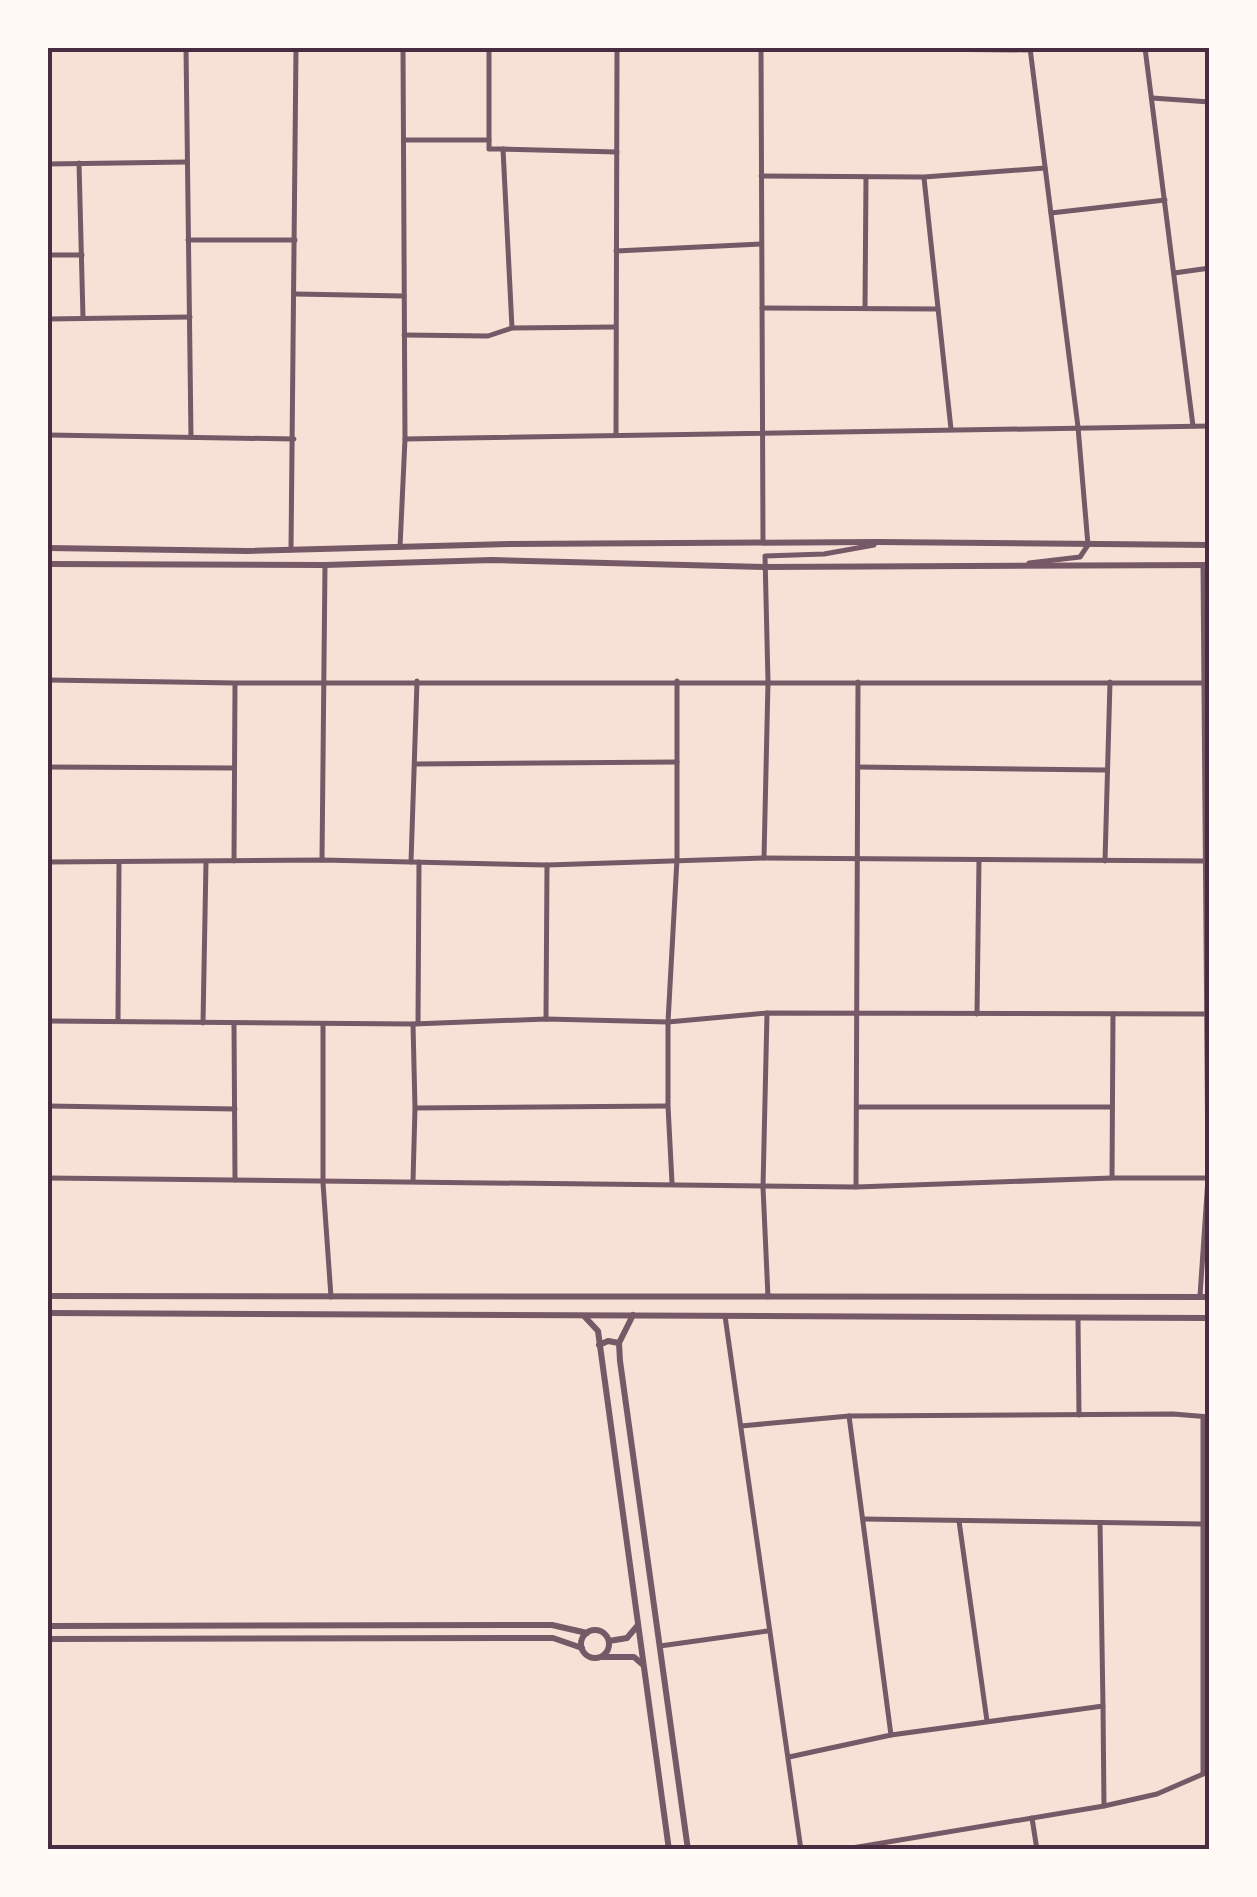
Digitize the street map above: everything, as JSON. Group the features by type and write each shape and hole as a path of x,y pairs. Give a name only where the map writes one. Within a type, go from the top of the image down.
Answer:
{"street":[{"path":"186,48 191,438"},
{"path":"291,550 296,48"},
{"path":"400,547 405,439 403,48"},
{"path":"48,49 421,48"},
{"path":"489,48 489,149 617,152"},
{"path":"616,434 617,48"},
{"path":"761,48 762,543"},
{"path":"820,48 1030,49 1078,427 1088,545 1080,557 1010,565"},
{"path":"1145,48 1193,426"},
{"path":"1152,98 1210,102"},
{"path":"404,140 489,140"},
{"path":"503,150 512,328"},
{"path":"48,164 188,162"},
{"path":"80,163 83,318"},
{"path":"761,176 924,177 1046,168"},
{"path":"865,308 866,177"},
{"path":"924,177 951,429"},
{"path":"1051,214 1164,200"},
{"path":"188,240 296,240"},
{"path":"616,251 762,244"},
{"path":"48,256 82,255"},
{"path":"1174,273 1210,268"},
{"path":"295,294 404,296"},
{"path":"762,308 938,309"},
{"path":"48,318 190,317"},
{"path":"404,336 488,336 512,328 614,327"},
{"path":"405,439 1210,426"},
{"path":"48,435 294,439"},
{"path":"764,858 768,682 765,556 824,554 888,542"},
{"path":"48,548 291,550 888,542 1210,545"},
{"path":"48,564 492,560 764,567 1206,565 1208,1178 1200,1297"},
{"path":"322,860 325,564"},
{"path":"48,680 1208,682"},
{"path":"411,862 416,682"},
{"path":"672,1184 668,1022 678,859 677,682"},
{"path":"856,1188 858,682"},
{"path":"1105,861 1110,682"},
{"path":"234,860 235,683"},
{"path":"415,764 677,762"},
{"path":"48,767 233,768"},
{"path":"858,767 1106,770"},
{"path":"48,862 322,860 548,865 764,858 1204,861"},
{"path":"977,1014 978,860"},
{"path":"202,1023 206,862"},
{"path":"413,1182 420,862"},
{"path":"118,1020 119,864"},
{"path":"546,1019 548,865"},
{"path":"767,1014 763,1187 768,1296"},
{"path":"48,1022 415,1024 546,1019 668,1022 767,1014 1207,1014"},
{"path":"1112,1178 1113,1014"},
{"path":"234,1024 235,1180"},
{"path":"323,1024 323,1183 331,1297"},
{"path":"48,1106 234,1109"},
{"path":"415,1108 668,1106"},
{"path":"857,1107 1112,1107"},
{"path":"48,1178 856,1188 1208,1178"},
{"path":"48,1296 1210,1297"},
{"path":"48,1313 1210,1318"},
{"path":"633,1315 619,1343 688,1850"},
{"path":"584,1316 596,1326 599,1344 669,1850"},
{"path":"725,1316 801,1850"},
{"path":"1078,1319 1079,1415"},
{"path":"599,1344 619,1343"},
{"path":"742,1426 849,1416 1206,1417 1202,1524 1206,1772 1157,1794 1104,1806 840,1850"},
{"path":"849,1416 891,1734"},
{"path":"862,1519 1202,1524"},
{"path":"959,1520 988,1722"},
{"path":"1100,1523 1104,1806"},
{"path":"609,1641 627,1638 638,1624"},
{"path":"48,1626 552,1625 588,1633 600,1631 609,1641 602,1657"},
{"path":"660,1646 767,1631"},
{"path":"582,1648 588,1633"},
{"path":"48,1639 552,1638 582,1648 591,1657 634,1657 645,1668"},
{"path":"789,1757 891,1734 1103,1706"},
{"path":"1032,1818 1036,1850"}]}
